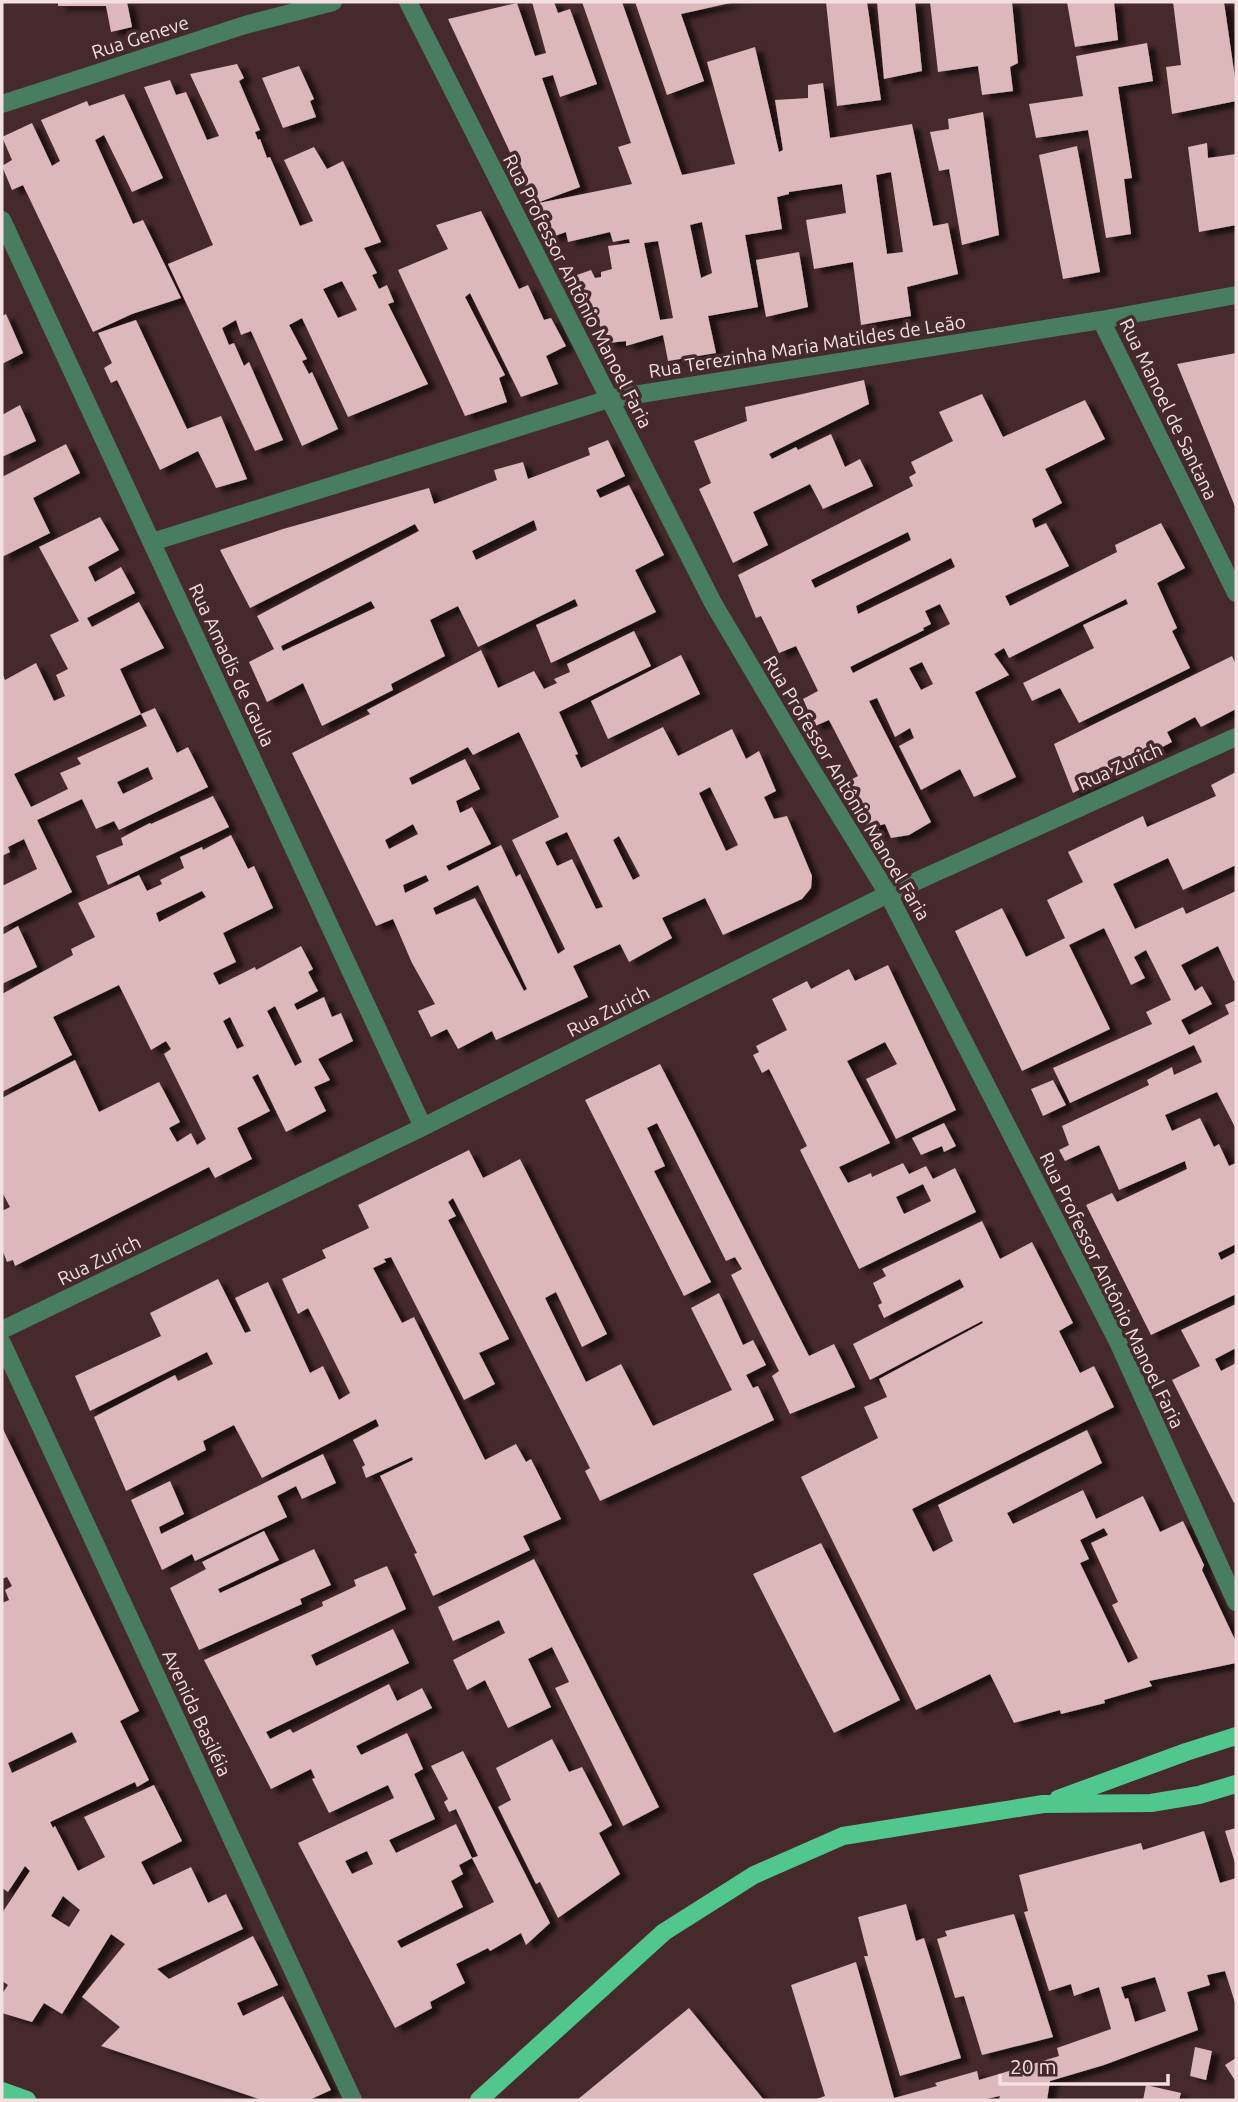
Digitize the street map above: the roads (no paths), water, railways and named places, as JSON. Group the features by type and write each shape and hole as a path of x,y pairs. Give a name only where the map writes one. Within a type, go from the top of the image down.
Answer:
{"main road":[{"path":"1043,1804 1236,1736"},
{"path":"480,2100 664,1932 754,1875 843,1836 1043,1804 1151,1803 1199,1795 1236,1784"},
{"path":"2,2091 27,2100"}],"street":[{"name":"Rua Geneve","path":"2,104 245,25 333,2"},
{"name":"Rua Professor Antônio Manoel Faria","path":"408,2 713,603 888,894 1118,1342 1236,1602"},
{"name":"Rua Amadis de Gaula","path":"2,220 423,1127"},
{"name":"Rua Terezinha Maria Matildes de Leão","path":"152,542 608,399 1101,320 1236,295"},
{"name":"Rua Manoel de Santana","path":"1101,320 1236,593"},
{"name":"Rua Zurich","path":"2,1329 423,1127 888,894 1236,737"},
{"name":"Avenida Basiléia","path":"2,1343 353,2100"}]}
